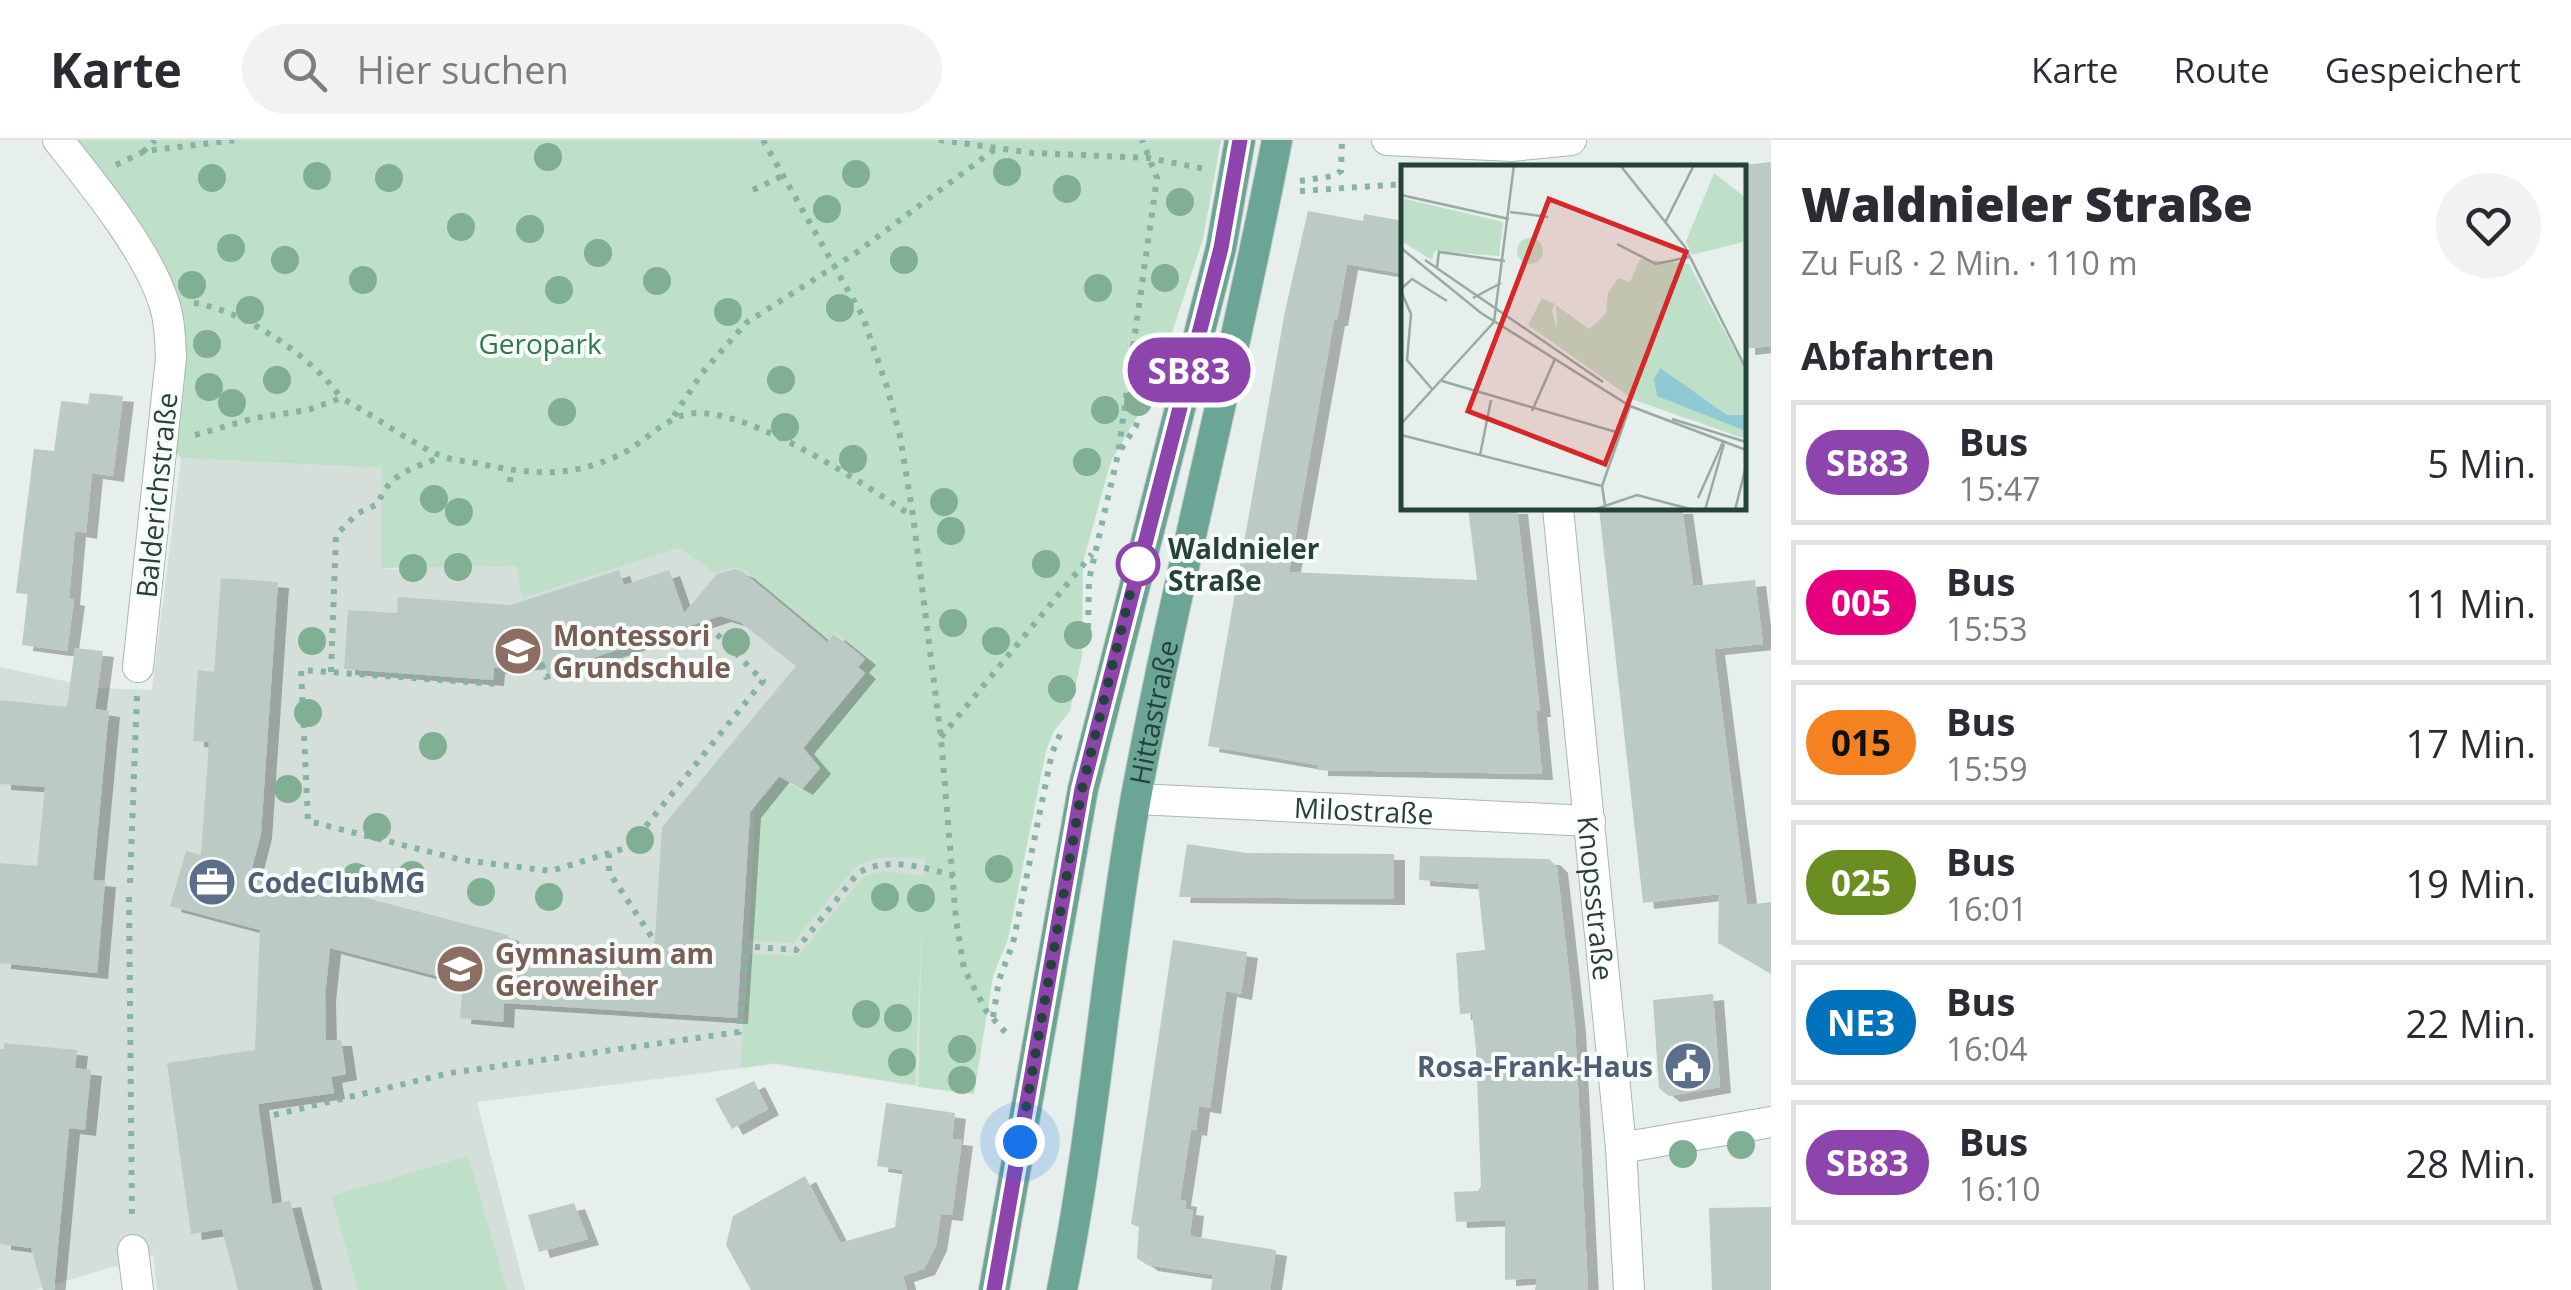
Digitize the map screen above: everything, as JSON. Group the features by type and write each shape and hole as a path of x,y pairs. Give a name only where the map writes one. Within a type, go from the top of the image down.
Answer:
{"main road":[{"name":"Hittastraße","path":"994,1290 1082,789 1221,248 1240,140"},
{"name":"Hittastraße","path":"1062,1290 1085,1160 1136,799 1209,448 1249,287 1277,140"}],"street":[{"name":"Balderichstraße","path":"58,140 148,268 164,304 171,358 138,667"},
{"path":"1387,140 1514,157 1572,140"},
{"name":"Knopsstraße","path":"1558,510 1622,1148 1629,1290"},
{"name":"Milostraße","path":"1136,799 1590,822"},
{"path":"1622,1148 1771,1122"},
{"path":"132,1250 138,1290"}],"path":[{"path":"155,140 142,152 236,140"},
{"path":"763,140 863,316 878,356 900,436 913,516 941,738 964,970 993,1019 1033,1064"},
{"path":"939,140 1032,154 1149,158 1216,172"},
{"path":"1088,646 1089,580 1118,454 1157,178 1142,140"},
{"path":"1342,140 1341,171 1333,176 1300,179 1296,191 1401,184"},
{"path":"164,304 209,306 288,344 330,382 341,398 408,433 441,457 511,470 563,473 588,468 642,444 674,416 702,373 746,322 869,244 995,148"},
{"path":"753,190 782,176"},
{"path":"161,445 255,418 331,404 341,398"},
{"path":"674,416 702,413 746,422 865,484 913,516"},
{"path":"330,672 336,536 358,513 378,504 384,487 404,472 441,457"},
{"path":"510,482 511,470"},
{"path":"941,738 1096,549"},
{"path":"708,624 764,681 629,847 609,853 551,872 462,860 308,821 301,670 496,684 497,670 542,665 546,677 708,624"},
{"path":"130,884 138,667"},
{"path":"993,1019 999,980 1013,943 1052,754 1066,725"},
{"path":"609,853 609,872 655,942"},
{"path":"274,1115 450,1073 739,1032 744,946 796,950 858,872 868,867 898,864 954,876"},
{"path":"129,897 132,1250"}],"shaded area":[{"name":"Gymnasium am Geroweiher","path":"181,458 382,468 382,568 406,570 609,533 896,541 932,821 924,867 917,1086 774,1064 477,1102 525,1290 157,1290 153,1255 35,1290 0,1290 0,667 97,688 152,690"}],"green space":[{"name":"Geropark","path":"77,140 1221,140 1203,239 1153,390 1111,461 1083,562 1082,656 1070,711 1054,731 1046,751 1008,939 993,976 974,1094 918,1087 922,912 915,1085 774,1063 740,1068 749,954 798,956 863,877 886,872 924,876 925,859 870,861 853,869 793,943 749,940 755,807 780,778 802,791 821,769 805,748 866,673 859,667 866,658 835,632 827,640 745,570 735,567 715,573 679,548 522,598 517,566 381,568 382,468 181,458 171,446 182,336"},
{"path":"468,1156 507,1290 358,1290 331,1196"}],"building":[{"path":"1771,162 1771,346 1746,349 1746,165"},
{"path":"1308,211 1363,221 1364,214 1401,220 1401,273 1347,264 1289,572 1477,580 1468,510 1517,510 1540,711 1536,711 1542,774 1317,770 1317,765 1208,746 1285,311"},
{"path":"90,393 123,396 113,476 92,473 86,533 75,531 69,599 74,600 67,651 22,645 28,594 16,593 34,449 54,451 61,401 88,404"},
{"path":"1599,510 1682,510 1693,586 1755,580 1763,644 1714,649 1747,905 1771,902 1771,974 1718,943 1719,894 1643,903"},
{"path":"735,569 827,642 834,634 865,659 858,667 865,673 803,748 820,768 802,789 779,776 750,812 737,1018 504,1003 503,1022 460,1018 463,983 330,948 326,1040 341,1040 346,1074 331,1077 334,1093 258,1104 272,1204 290,1201 313,1290 238,1290 222,1229 191,1234 167,1063 255,1050 260,930 170,906 186,851 201,855 209,742 193,741 198,670 214,672 221,578 278,582 261,833 252,868 508,935 508,944 654,953 662,827 796,666 740,622 720,616 547,673 543,662 494,668 493,680 344,669 348,610 397,613 398,597 511,605 619,570 624,585 669,570 684,613 717,574"},
{"path":"75,648 103,651 95,709 109,711 93,880 105,881 97,973 0,963 0,863 37,866 45,787 0,784 0,700 67,707"},
{"path":"1187,844 1247,853 1394,854 1394,899 1179,897"},
{"path":"1420,856 1549,859 1557,867 1575,1026 1588,1290 1535,1290 1537,1278 1505,1280 1505,1220 1456,1222 1454,1192 1478,1191 1481,1186 1476,1049 1472,1013 1460,1014 1456,953 1485,950 1478,884 1419,880"},
{"path":"1173,940 1247,952 1241,994 1226,991 1210,1108 1199,1106 1196,1130 1191,1129 1180,1200 1186,1201 1185,1209 1193,1210 1190,1236 1276,1250 1270,1290 1211,1290 1213,1275 1147,1265 1137,1258 1139,1227 1131,1224"},
{"path":"1713,994 1720,1087 1669,1096 1659,1088 1653,1000"},
{"path":"4,1043 77,1050 75,1068 91,1070 85,1130 69,1128 54,1290 43,1290 31,1248 0,1244 0,1049 4,1049"},
{"path":"754,1081 768,1109 732,1129 715,1099"},
{"path":"886,1103 955,1113 952,1139 962,1140 952,1215 941,1214 936,1245 924,1269 903,1276 907,1290 751,1290 726,1245 733,1216 805,1176 840,1243 895,1227 903,1170 877,1166"},
{"path":"574,1203 588,1239 539,1252 528,1215"},
{"path":"1771,1207 1771,1290 1712,1290 1709,1208"}],"bus line":[{"name":"SB83","path":"994,1290 1082,789 1221,248 1240,140"}],"place":[{"name":"Waldnieler Straße","path":"1138,564"},
{"name":"Montessori Grundschule","path":"518,651"},
{"name":"CodeClubMG","path":"212,882"},
{"name":"Gymnasium am Geroweiher","path":"460,969"},
{"name":"Rosa-Frank-Haus","path":"1688,1066"}],"route":[{"path":"1020,1142 1082,789 1138,564"}]}
